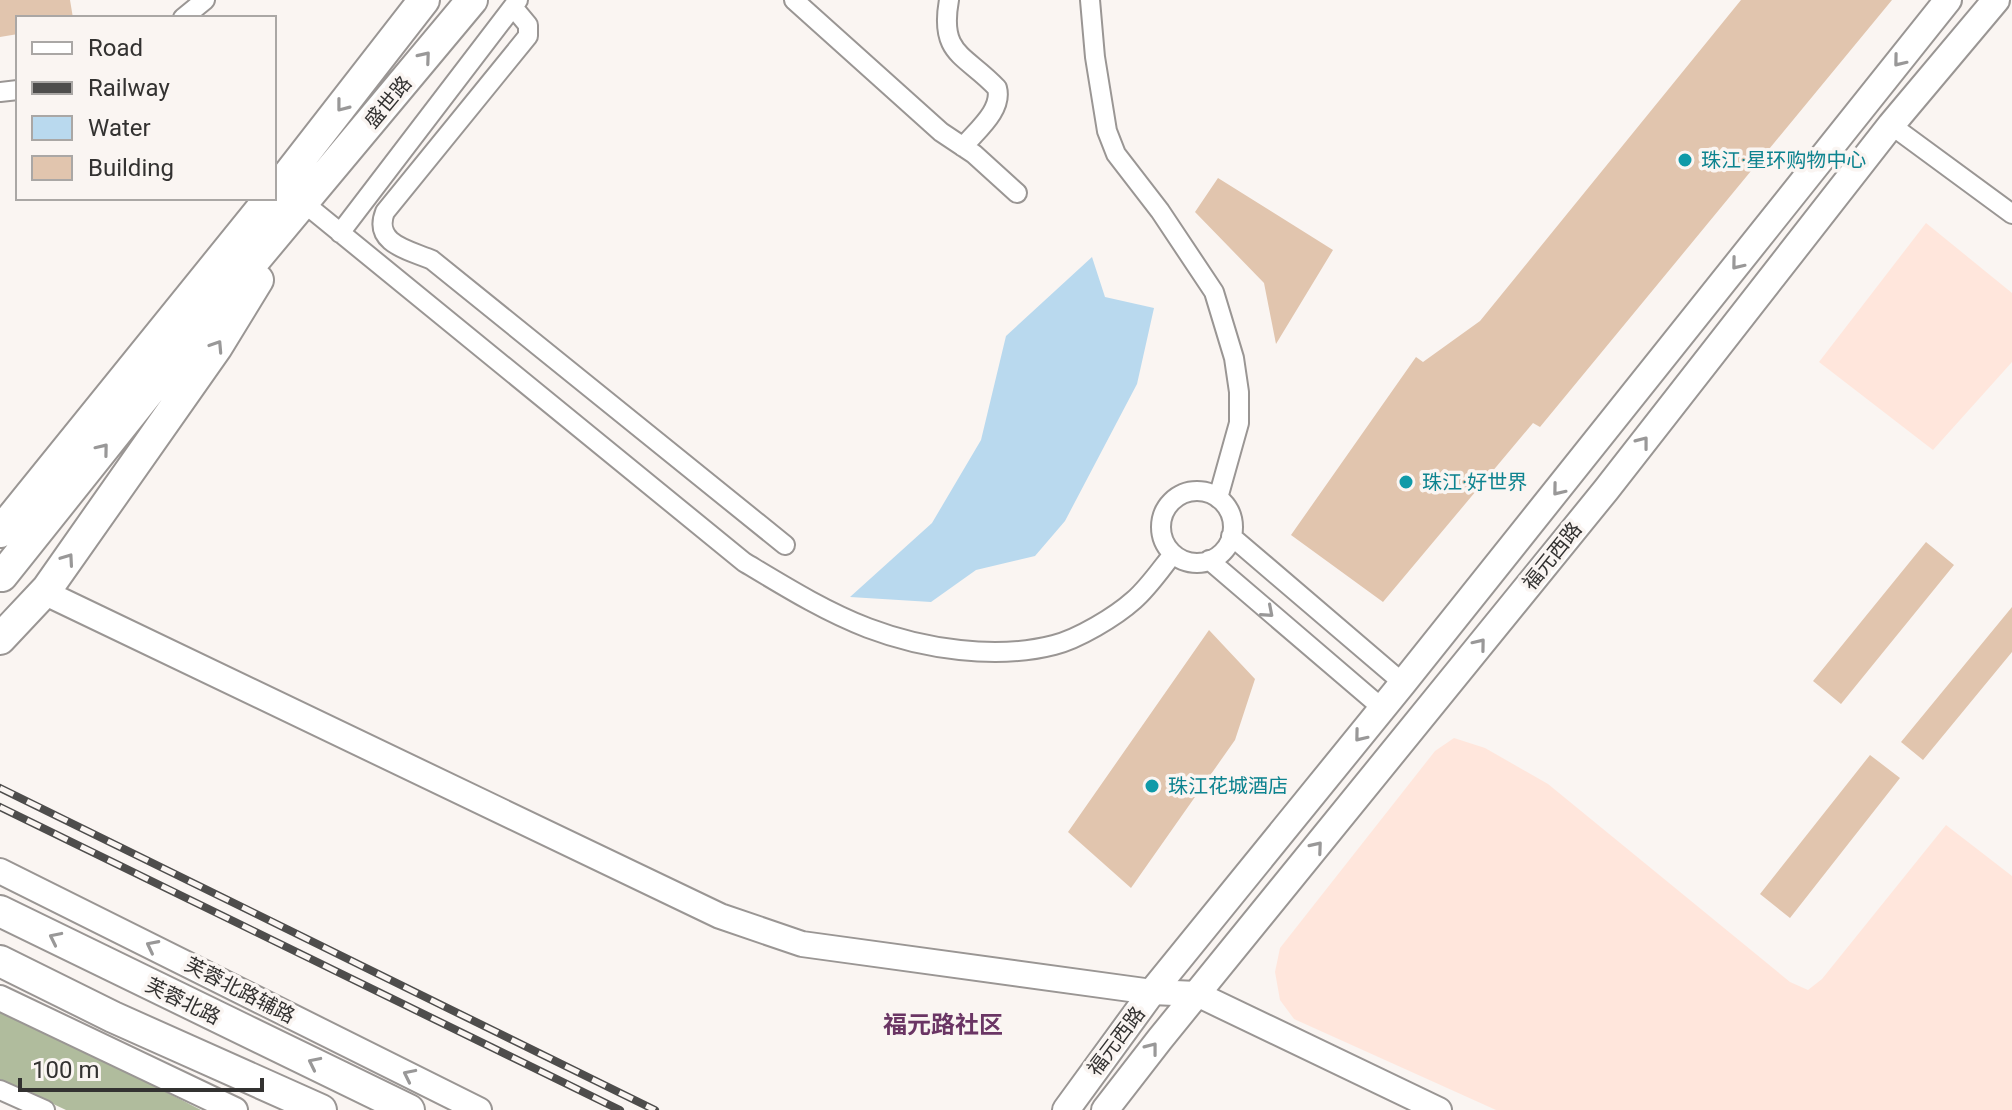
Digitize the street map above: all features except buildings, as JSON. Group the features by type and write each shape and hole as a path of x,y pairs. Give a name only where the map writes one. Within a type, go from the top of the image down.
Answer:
{"main road":[{"name":"盛世路","path":"276,189 424,0"},
{"name":"盛世路","path":"304,203 472,0"},
{"name":"福元西路","path":"1105,1110 1606,490 1891,125 1996,0"},
{"name":"福元西路","path":"1066,1110 1152,992 1403,683 1940,5"},
{"path":"0,503 91,403 188,267 262,200"},
{"name":"盛世路","path":"0,532 267,200"},
{"path":"2,576 234,285 304,203"},
{"path":"2,636 47,589 217,347 304,203"},
{"name":"芙蓉北路","path":"0,911 409,1110"},
{"name":"芙蓉北路","path":"0,961 113,1017 321,1110"}],"street":[{"path":"175,0 186,16 205,0"},
{"path":"794,0 941,132 974,154 1017,193"},
{"path":"949,0 946,22 950,42 997,88 999,96 992,112 963,147"},
{"path":"1090,0 1105,120 1116,154 1189,252 1214,292 1234,358 1239,423 1218,498"},
{"path":"340,233 515,4 528,25 528,36 385,212 382,220 384,231 407,253 432,260 785,545"},
{"path":"1891,125 2012,214"},
{"path":"304,203 744,562 820,607 868,628 917,645 989,652 1055,645 1096,625 1134,600 1173,554"},
{"path":"1192,491 1206,492 1228,508 1232,522 1231,536 1227,547 1209,560 1197,563 1184,560 1173,554 1165,543 1161,530 1162,516 1179,495 1192,491"},
{"path":"1231,536 1403,683"},
{"path":"1209,560 1382,708"},
{"path":"47,589 54,597 720,916 802,944 1152,992 1197,994 1439,1110"},
{"name":"芙蓉北路辅路","path":"0,871 479,1110"},
{"path":"0,998 235,1110"},
{"path":"0,1090 45,1110"}],"shaded area":[{"path":"1926,223 2012,293 2012,362 1933,450 1819,362"},
{"path":"1454,738 1485,748 1548,784 1790,982 1808,990 1822,979 1946,825 2012,876 2012,1110 1496,1110 1294,1019 1280,1000 1275,972 1280,948 1435,751"}],"green space":[{"path":"0,1006 201,1110 66,1110 0,1079"}],"water":[{"path":"1092,257 1105,297 1154,308 1137,384 1065,521 1035,556 976,570 931,602 850,597 932,523 981,440 1006,336"}],"railway":[{"path":"0,788 655,1110"},
{"path":"0,807 620,1110"}],"place":[{"name":"珠江·星环购物中心","path":"1685,160"},
{"name":"珠江·好世界","path":"1406,482"},
{"name":"珠江花城酒店","path":"1152,786"}],"district":[{"name":"福元路社区","path":"943,1025"}]}
